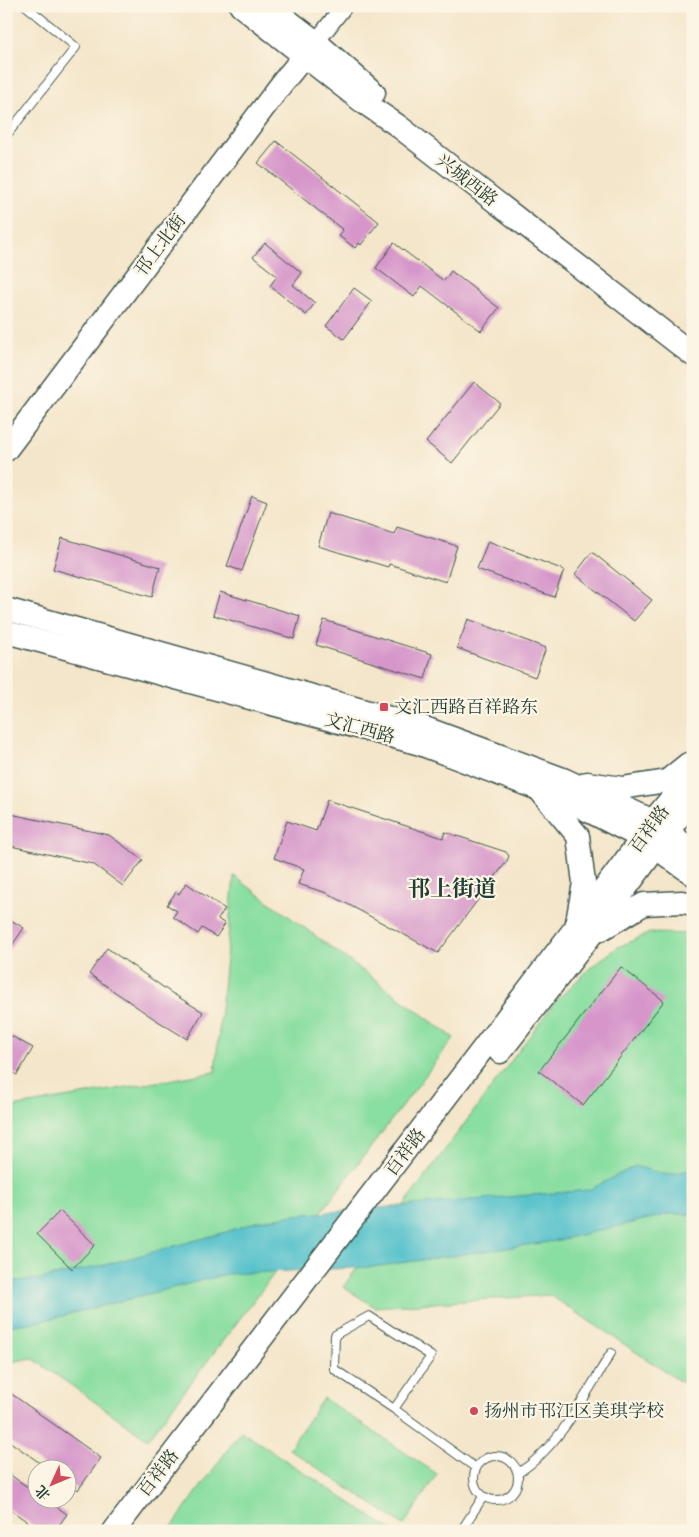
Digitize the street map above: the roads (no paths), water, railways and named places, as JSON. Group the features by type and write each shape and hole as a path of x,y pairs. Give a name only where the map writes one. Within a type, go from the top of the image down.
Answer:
{"street":[{"name":"兴城西路","path":"241,6 310,49 693,335"},
{"name":"兴城西路","path":"269,6 363,102 397,124 693,355"},
{"path":"310,49 344,6"},
{"name":"邗上北街","path":"6,450 283,82 310,49"},
{"name":"文汇西路","path":"6,609 424,728 563,779 655,835 693,874"},
{"name":"文汇西路","path":"6,632 420,744 565,799 693,851"},
{"path":"563,779 622,788 667,781 693,760"},
{"name":"百祥路","path":"114,1531 315,1279 583,931 655,835 693,772"},
{"path":"540,790 578,836 584,883 583,931 644,904 682,902 693,904"},
{"name":"百祥路","path":"655,835 693,798"},
{"name":"百祥路","path":"129,1531 315,1279"}],"lane":[{"path":"6,136 76,47 26,6"},
{"path":"394,1409 431,1356 369,1316 335,1335 334,1369 394,1409 476,1468"},
{"path":"518,1473 530,1466 565,1428 612,1353"},
{"path":"493,1456 504,1457 518,1473 518,1484 512,1494 504,1500 493,1501 483,1497 476,1489 473,1478 476,1468 483,1460 493,1456"},
{"path":"461,1531 483,1497"}],"water":[{"path":"635,1166 668,1175 693,1169 693,1214 669,1214 555,1241 372,1267 227,1274 42,1321 6,1326 6,1282 40,1279 101,1266 226,1232 259,1221 295,1215 589,1190"}],"place":[{"name":"文汇西路百祥路东","path":"384,707"},
{"name":"扬州市邗江区美琪学校","path":"474,1411"}],"district":[{"name":"邗上街道","path":"452,888"}]}
